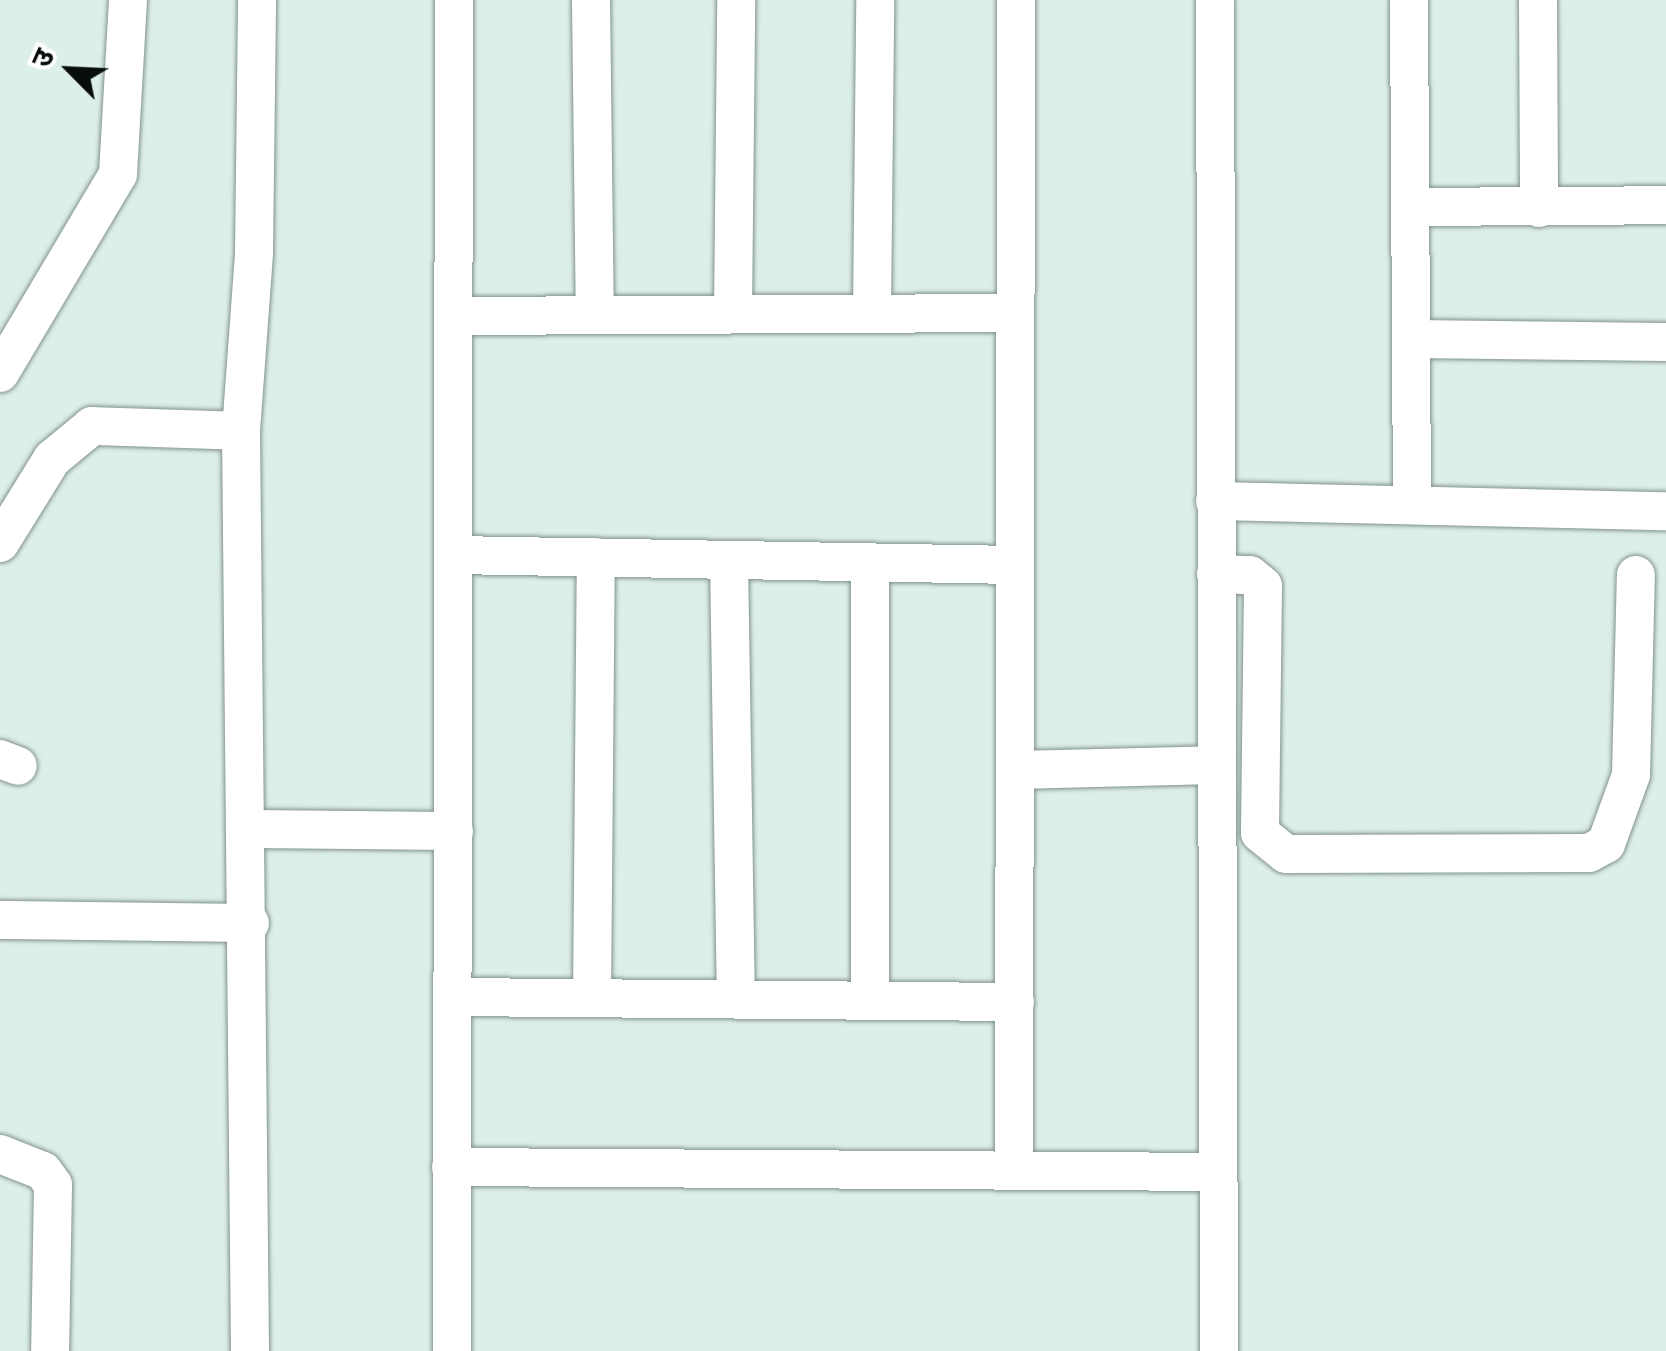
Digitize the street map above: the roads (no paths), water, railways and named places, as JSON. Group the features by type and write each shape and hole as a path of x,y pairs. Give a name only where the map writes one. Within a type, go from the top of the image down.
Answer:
{"street":[{"path":"0,373 118,174 128,0"},
{"path":"250,1351 250,829 241,431 254,252 256,0"},
{"path":"452,1351 454,0"},
{"path":"591,0 594,314"},
{"path":"732,311 736,0"},
{"path":"872,312 875,0"},
{"path":"1014,1170 1016,0"},
{"path":"1215,0 1219,1351"},
{"path":"1410,0 1412,501"},
{"path":"1538,0 1539,208"},
{"path":"1410,208 1666,205"},
{"path":"454,316 732,311 1015,313"},
{"path":"1411,340 1666,342"},
{"path":"0,543 52,459 92,426 241,431"},
{"path":"1215,501 1412,501 1666,510"},
{"path":"454,555 1015,565"},
{"path":"592,998 596,557"},
{"path":"729,560 736,1000"},
{"path":"870,562 870,1000"},
{"path":"1216,574 1250,575 1263,586 1260,833 1286,854 1589,853 1606,844 1631,774 1636,575"},
{"path":"1015,770 1216,766"},
{"path":"250,829 454,831"},
{"path":"0,920 250,923"},
{"path":"453,997 1015,1002"},
{"path":"0,1154 42,1171 53,1185 50,1351"},
{"path":"451,1167 1217,1172"}]}
